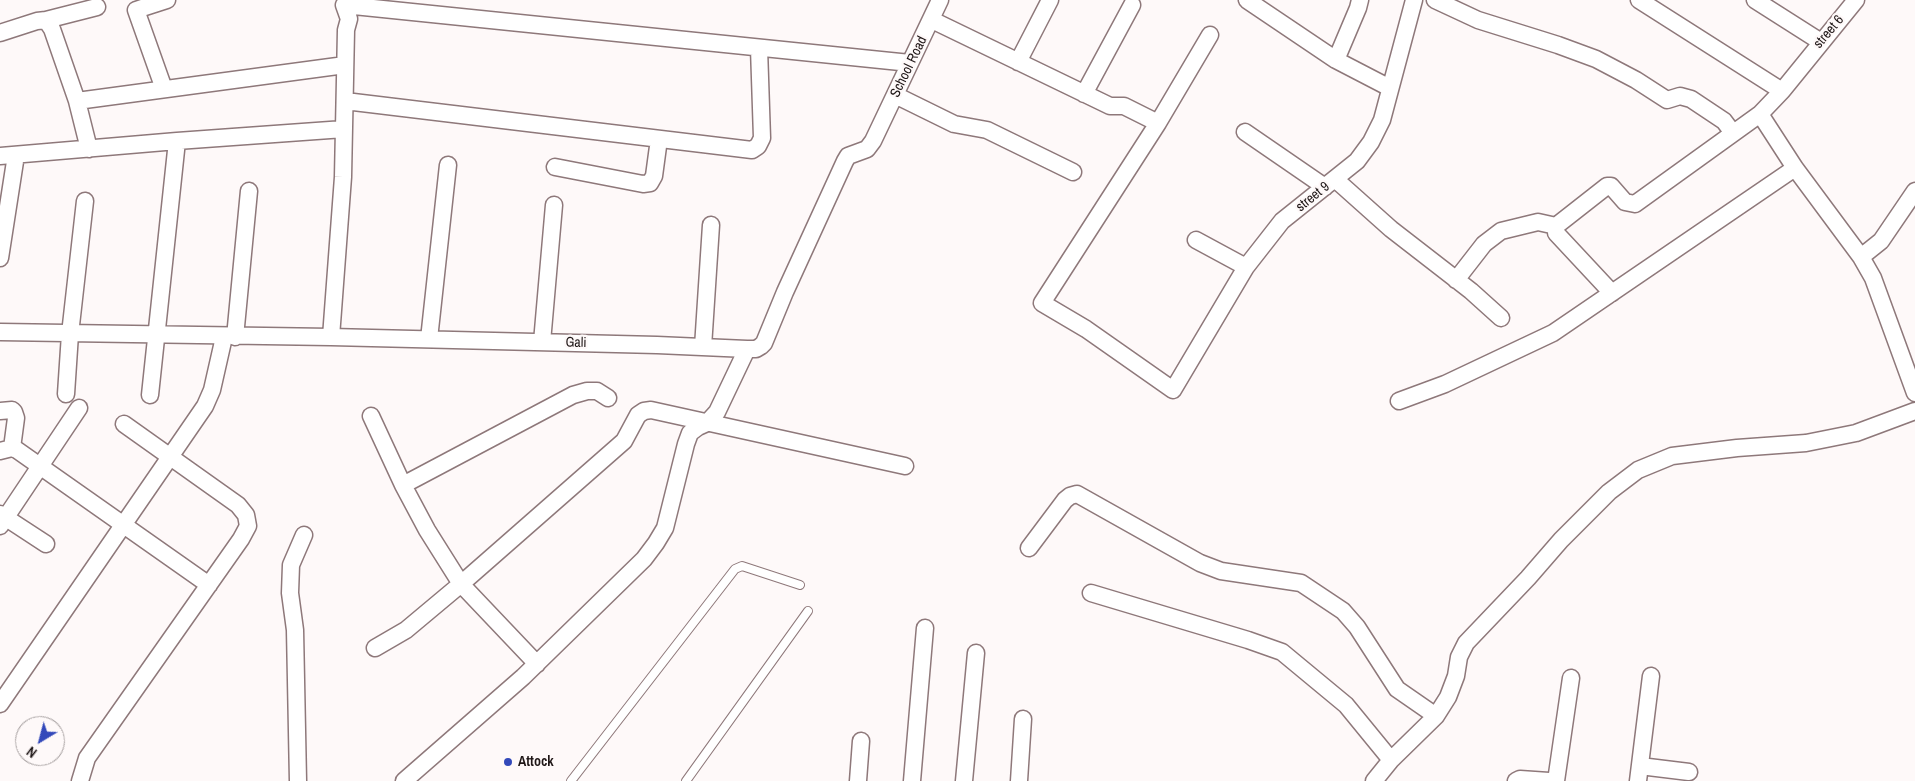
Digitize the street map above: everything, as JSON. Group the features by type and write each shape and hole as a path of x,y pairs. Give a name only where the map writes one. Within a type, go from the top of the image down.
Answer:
{"street":[{"path":"164,90 136,10 166,0"},
{"name":"School Road","path":"747,349 756,349 764,343 785,292 848,156 867,148 877,133 940,0"},
{"path":"1018,62 1050,0"},
{"path":"1247,0 1336,60 1390,88"},
{"path":"1336,60 1360,0"},
{"name":"street 9","path":"1158,123 1042,303 1086,329 1173,390 1246,268 1282,221 1357,162 1371,142 1382,120 1414,0"},
{"path":"1436,0 1478,20 1596,59 1636,80 1667,100 1680,96 1691,100 1724,121 1733,133"},
{"path":"1639,0 1782,91"},
{"path":"1755,0 1821,42"},
{"name":"street 6","path":"1556,226 1606,186 1611,186 1624,202 1635,204 1760,114 1782,91 1856,0"},
{"path":"331,337 343,177 346,30 349,19 343,3 910,63"},
{"path":"1084,94 1132,5"},
{"path":"0,33 37,21 97,6"},
{"path":"46,20 52,29 77,101 89,149"},
{"path":"932,20 1110,106 1124,106 1158,123 1210,35"},
{"path":"345,101 752,150 758,146 762,138 759,48"},
{"path":"77,101 345,64"},
{"path":"895,95 954,124 987,130 1072,172"},
{"path":"1760,114 1795,168 1861,257 1874,278 1915,393"},
{"path":"0,258 8,156 177,140 344,129"},
{"path":"1245,132 1330,183 1456,280 1501,318"},
{"path":"555,167 643,184 650,183 654,176 659,139"},
{"path":"150,395 177,140"},
{"path":"429,339 448,165"},
{"path":"1399,401 1446,384 1553,333 1795,168"},
{"path":"0,704 205,406 230,337 249,191"},
{"path":"1861,257 1880,242 1915,192"},
{"path":"66,394 70,334 85,201"},
{"path":"542,342 554,206"},
{"path":"1456,280 1484,244 1501,232 1538,222 1556,226 1556,232 1612,293"},
{"path":"703,347 711,225"},
{"path":"1196,240 1246,268"},
{"name":"Gali","path":"0,332 429,339 747,349"},
{"path":"404,781 537,664 644,559 665,528 690,433 708,423 717,412 747,349"},
{"path":"404,485 573,395 586,391 596,391 608,398"},
{"path":"46,544 2,519 79,408"},
{"path":"0,411 12,410 16,418 6,450 40,466 209,585"},
{"path":"375,648 406,630 624,441 638,415 644,411 651,410 904,466"},
{"path":"1374,781 1391,760 1436,716 1448,697 1456,676 1459,657 1466,643 1528,578 1561,540 1609,492 1638,470 1672,456 1737,448 1806,443 1856,433 1915,411"},
{"path":"371,416 427,530 461,584 537,664"},
{"path":"80,781 87,758 241,539 248,526 246,515 238,506 124,424"},
{"path":"1029,548 1065,500 1077,494 1200,563 1221,571 1302,583 1343,611 1357,627 1396,689 1436,716"},
{"path":"298,781 295,630 290,593 291,565 304,535"},
{"path":"1090,594 1248,640 1282,652 1346,705 1391,760"},
{"path":"912,781 925,628"},
{"path":"964,781 976,653"},
{"path":"1651,676 1639,773 1689,772"},
{"path":"1556,781 1571,678"},
{"path":"1019,781 1022,719"},
{"path":"858,781 861,742"},
{"path":"1516,781 1520,779 1549,781"}],"lane":[{"path":"571,781 735,569 742,566 800,585"},
{"path":"686,781 808,611"}],"place":[{"name":"Attock","path":"508,762"}]}
